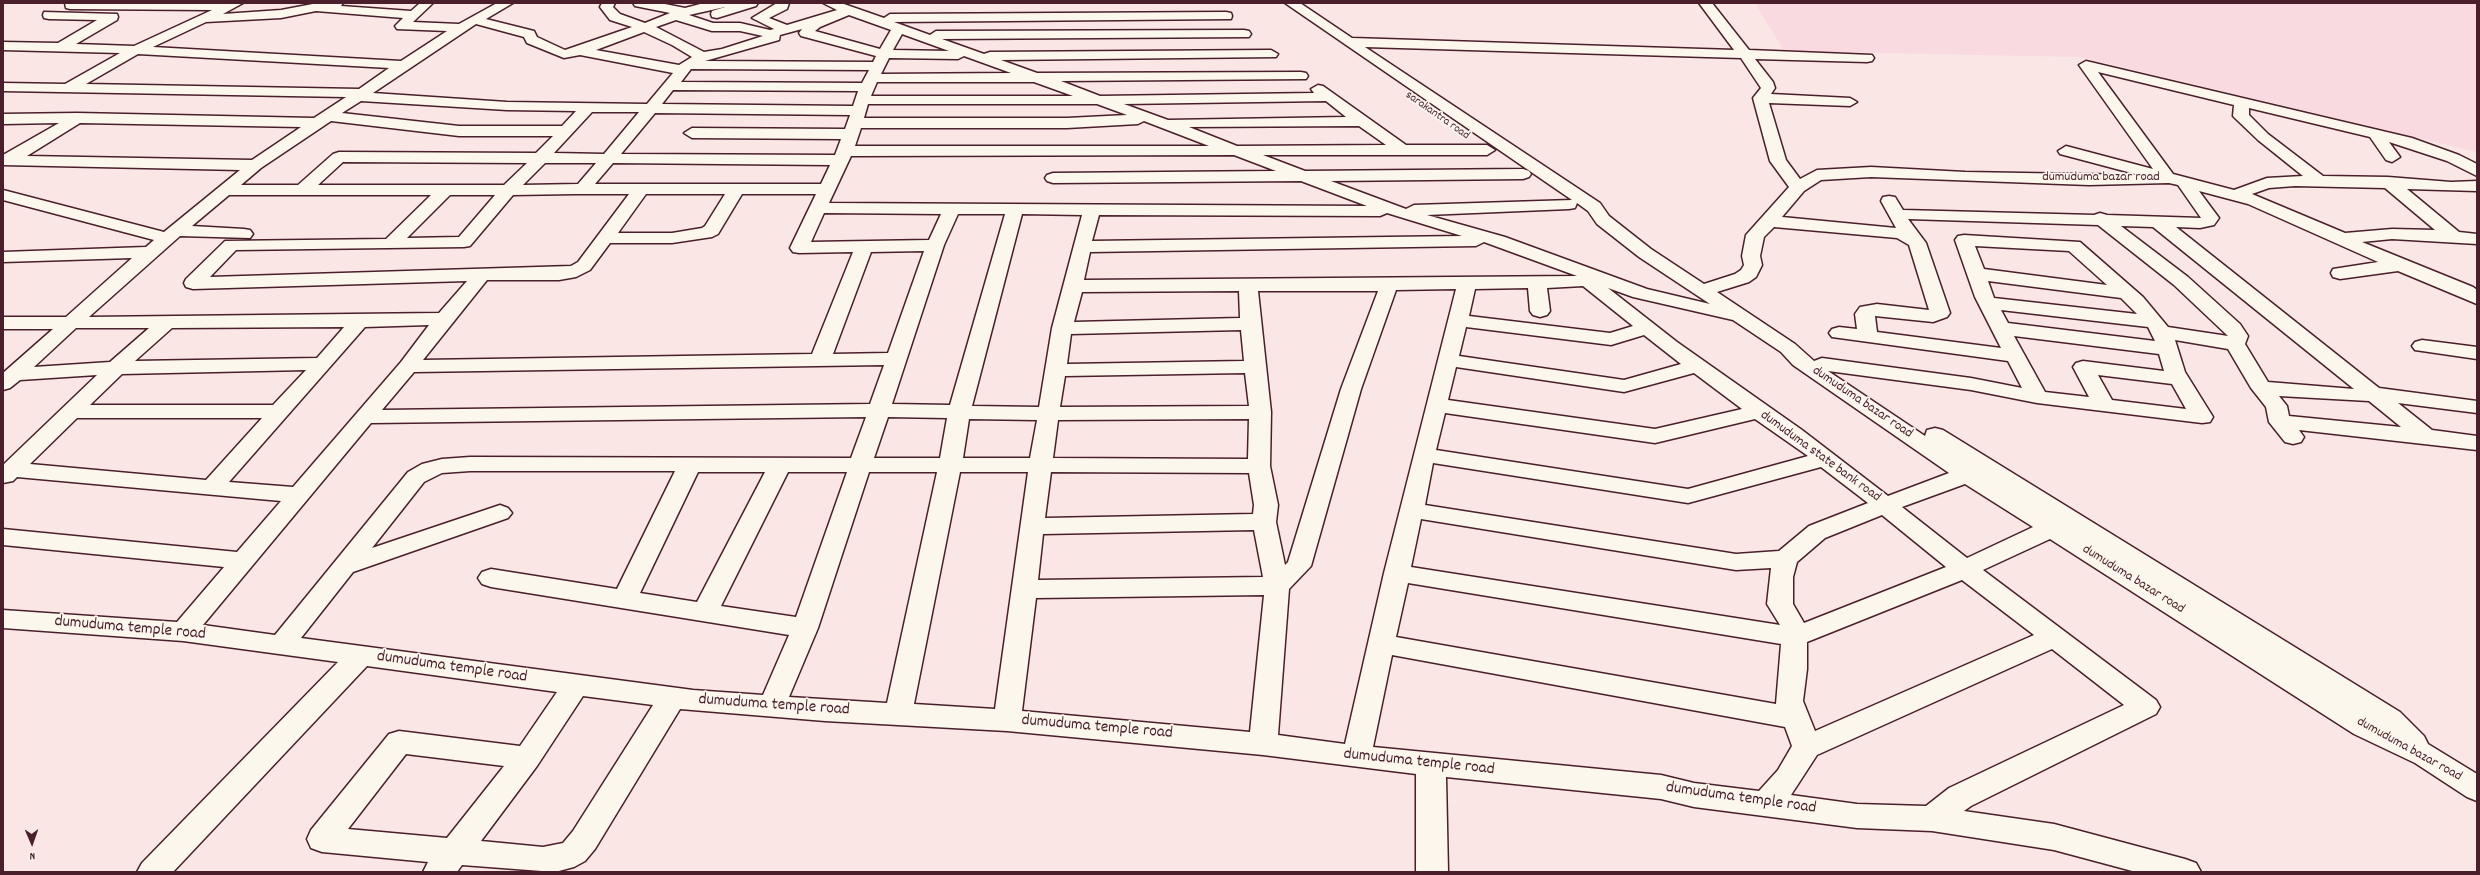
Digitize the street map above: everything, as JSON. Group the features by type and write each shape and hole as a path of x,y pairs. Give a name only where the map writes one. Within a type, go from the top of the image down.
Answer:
{"street":[{"path":"197,20 262,17 317,8 337,3"},
{"path":"427,3 402,26 468,24 529,34 532,40 564,54 580,51 679,13 729,3"},
{"path":"9,379 151,252 255,166 322,119 404,65 468,24 507,3"},
{"path":"609,3 606,7 615,17 644,27 677,42 702,57"},
{"path":"639,3 679,13 712,27 740,28 770,34 784,29 826,19"},
{"path":"696,21 752,3"},
{"path":"783,3 782,6 759,18 784,29"},
{"path":"829,3 891,23 919,35 1156,121 1227,149 1396,211 1499,241 1591,279 1667,301 1743,318"},
{"path":"899,3 861,106 828,189 800,248 935,245"},
{"path":"1211,3 1244,34 1400,149"},
{"name":"sarakantra road","path":"1276,3 1523,174 1578,210 1603,220 1645,253 1701,291"},
{"name":"sarakantra road","path":"1291,3 1594,207 1603,220"},
{"path":"1705,3 1745,53 1768,88 1760,98"},
{"path":"70,5 233,4"},
{"path":"70,87 135,50 233,4"},
{"path":"317,8 415,14"},
{"path":"849,10 815,24 806,33 861,106"},
{"path":"49,15 112,17 61,47"},
{"path":"891,23 1226,16"},
{"path":"608,40 634,44 646,39 627,32"},
{"path":"581,191 648,108 684,67 702,57 724,53 774,38 770,34"},
{"path":"919,35 1244,34"},
{"path":"1349,42 1745,53 1867,58"},
{"path":"3,46 135,50 404,65"},
{"path":"580,51 684,67 861,106 1068,123 1156,121 1362,121"},
{"path":"302,190 339,157 676,159 861,106 976,56 1271,54"},
{"path":"2168,178 2086,65 2406,141 2454,158 2477,171"},
{"path":"692,133 1036,78 1300,76"},
{"path":"668,86 861,106 1227,149 1487,150"},
{"path":"3,87 70,87 360,94 507,106 708,109 1095,100 1329,97"},
{"path":"1760,98 1850,102"},
{"path":"1760,98 1778,161 1798,187"},
{"path":"2242,103 2241,116 2263,137 2319,181"},
{"path":"430,277 464,242 507,191 541,158 588,107"},
{"path":"464,242 231,245 193,283 570,273 584,266 606,238 676,159 708,109"},
{"path":"6,160 77,118"},
{"path":"3,119 322,119 459,131 565,131"},
{"path":"2375,133 2392,157"},
{"path":"2066,150 2254,200 2400,265 2473,294"},
{"path":"6,160 255,166"},
{"name":"dumuduma bazar road","path":"1701,291 1742,278 1749,273 1753,265 1751,256 1754,235 1770,221 1798,187 1817,175 1871,172 1965,177 2089,180 2150,180 2168,178"},
{"path":"1053,178 1523,174"},
{"path":"2236,195 2267,183 2319,181 2388,182 2451,187 2477,186"},
{"path":"2388,182 2454,237"},
{"path":"1909,214 2200,223 2208,221 2210,218 2186,183"},
{"path":"225,190 581,191 828,189"},
{"path":"391,244 445,190"},
{"path":"606,238 672,238 706,233 712,230 736,190"},
{"path":"3,195 52,209 172,234 244,234"},
{"path":"1889,201 1909,236 1917,243 1940,312 1942,347 1956,381"},
{"path":"818,208 1396,211 1569,204"},
{"path":"2081,206 2102,219 2181,281 2233,328 2238,336 2235,344"},
{"path":"772,705 805,628 935,245 952,209"},
{"path":"898,714 950,466 959,413 1015,209"},
{"path":"1007,720 1031,526 1062,328 1074,286 1092,209"},
{"path":"1770,221 1897,233 1909,236"},
{"path":"2156,221 2376,394 2426,436"},
{"path":"2342,239 2392,234 2477,239"},
{"path":"1822,364 1956,381 2037,397 2202,417 2179,379 2161,334 2127,293 2074,246 1964,240 1987,303 2037,397"},
{"path":"1082,247 1499,241"},
{"path":"820,360 864,247"},
{"path":"3,257 151,252"},
{"path":"2340,273 2400,265"},
{"path":"1976,274 2127,293"},
{"path":"183,632 408,366 444,319 482,275"},
{"path":"1074,286 1570,283 1591,279"},
{"name":"dumuduma state bank road","path":"1591,279 1648,328 1697,366 1759,412 1794,435 1885,505"},
{"path":"1537,282 1540,311"},
{"path":"1356,757 1382,644 1396,574 1466,283"},
{"path":"1248,285 1250,324 1260,412 1259,466 1266,505 1264,522 1277,586 1262,744"},
{"path":"1023,589 1277,586 1299,566 1351,389 1389,285"},
{"name":"dumuduma bazar road","path":"1701,291 1788,348 1800,361 1967,475 2050,529 2263,660 2364,726 2425,755 2477,789"},
{"path":"1987,303 2161,334 2235,344"},
{"path":"1868,337 1865,314 1867,311 1939,315"},
{"path":"3,323 71,324 444,319"},
{"path":"1457,320 1611,339 1648,328"},
{"path":"212,487 323,364 359,321"},
{"path":"7,474 116,368 166,323"},
{"path":"1062,328 1250,324"},
{"path":"1999,328 2071,337 2161,334"},
{"path":"1839,333 2014,356"},
{"path":"2071,337 2083,367 2104,404"},
{"path":"2235,344 2261,388 2276,406 2287,429 2426,436 2477,443"},
{"path":"2422,346 2477,354"},
{"path":"1788,348 1822,364 2390,720 2425,755"},
{"path":"408,366 896,359"},
{"path":"1447,360 1624,386 1697,366"},
{"path":"9,379 116,368 323,364"},
{"path":"1056,370 1256,367"},
{"path":"2083,367 2179,379"},
{"path":"2261,388 2352,396 2376,394 2477,407"},
{"path":"1437,405 1655,436 1759,412"},
{"path":"365,417 879,410 1048,414 1260,412"},
{"path":"71,412 279,411"},
{"path":"1424,455 1688,496 1824,459"},
{"path":"281,645 416,477 430,469 470,464 860,464 1040,467 1259,466"},
{"path":"624,600 690,465"},
{"path":"705,612 780,465"},
{"path":"7,474 212,487 299,495"},
{"path":"1885,505 1967,475"},
{"path":"1885,505 1965,569 2146,707 1960,797 1932,819"},
{"name":"dumuduma state bank road","path":"1785,559 1817,532 1885,505"},
{"path":"1411,510 1736,562 1785,559 1781,578 1780,604 1794,627 1794,669 1789,701 1807,747"},
{"path":"345,566 500,512"},
{"path":"1031,526 1264,522"},
{"path":"1396,574 1794,637 1965,569 2050,529"},
{"path":"3,536 243,560"},
{"path":"491,578 805,628"},
{"name":"dumuduma temple road","path":"3,618 183,632 673,697 898,714 1007,720 1262,744 1356,757 1661,788 1694,795 1767,803 1857,816 1932,819 2054,837 2185,872"},
{"path":"1767,803 1788,778 1807,747 2054,637"},
{"path":"1382,644 1796,718"},
{"path":"153,872 361,656"},
{"path":"448,861 527,758 576,685"},
{"path":"527,758 399,742 322,839 448,861 543,860 563,858 574,852 584,840 673,697"},
{"path":"1431,765 1432,872"}],"shaded area":[{"path":"1755,3 2477,3 2477,152 2081,57 1784,51"}]}
